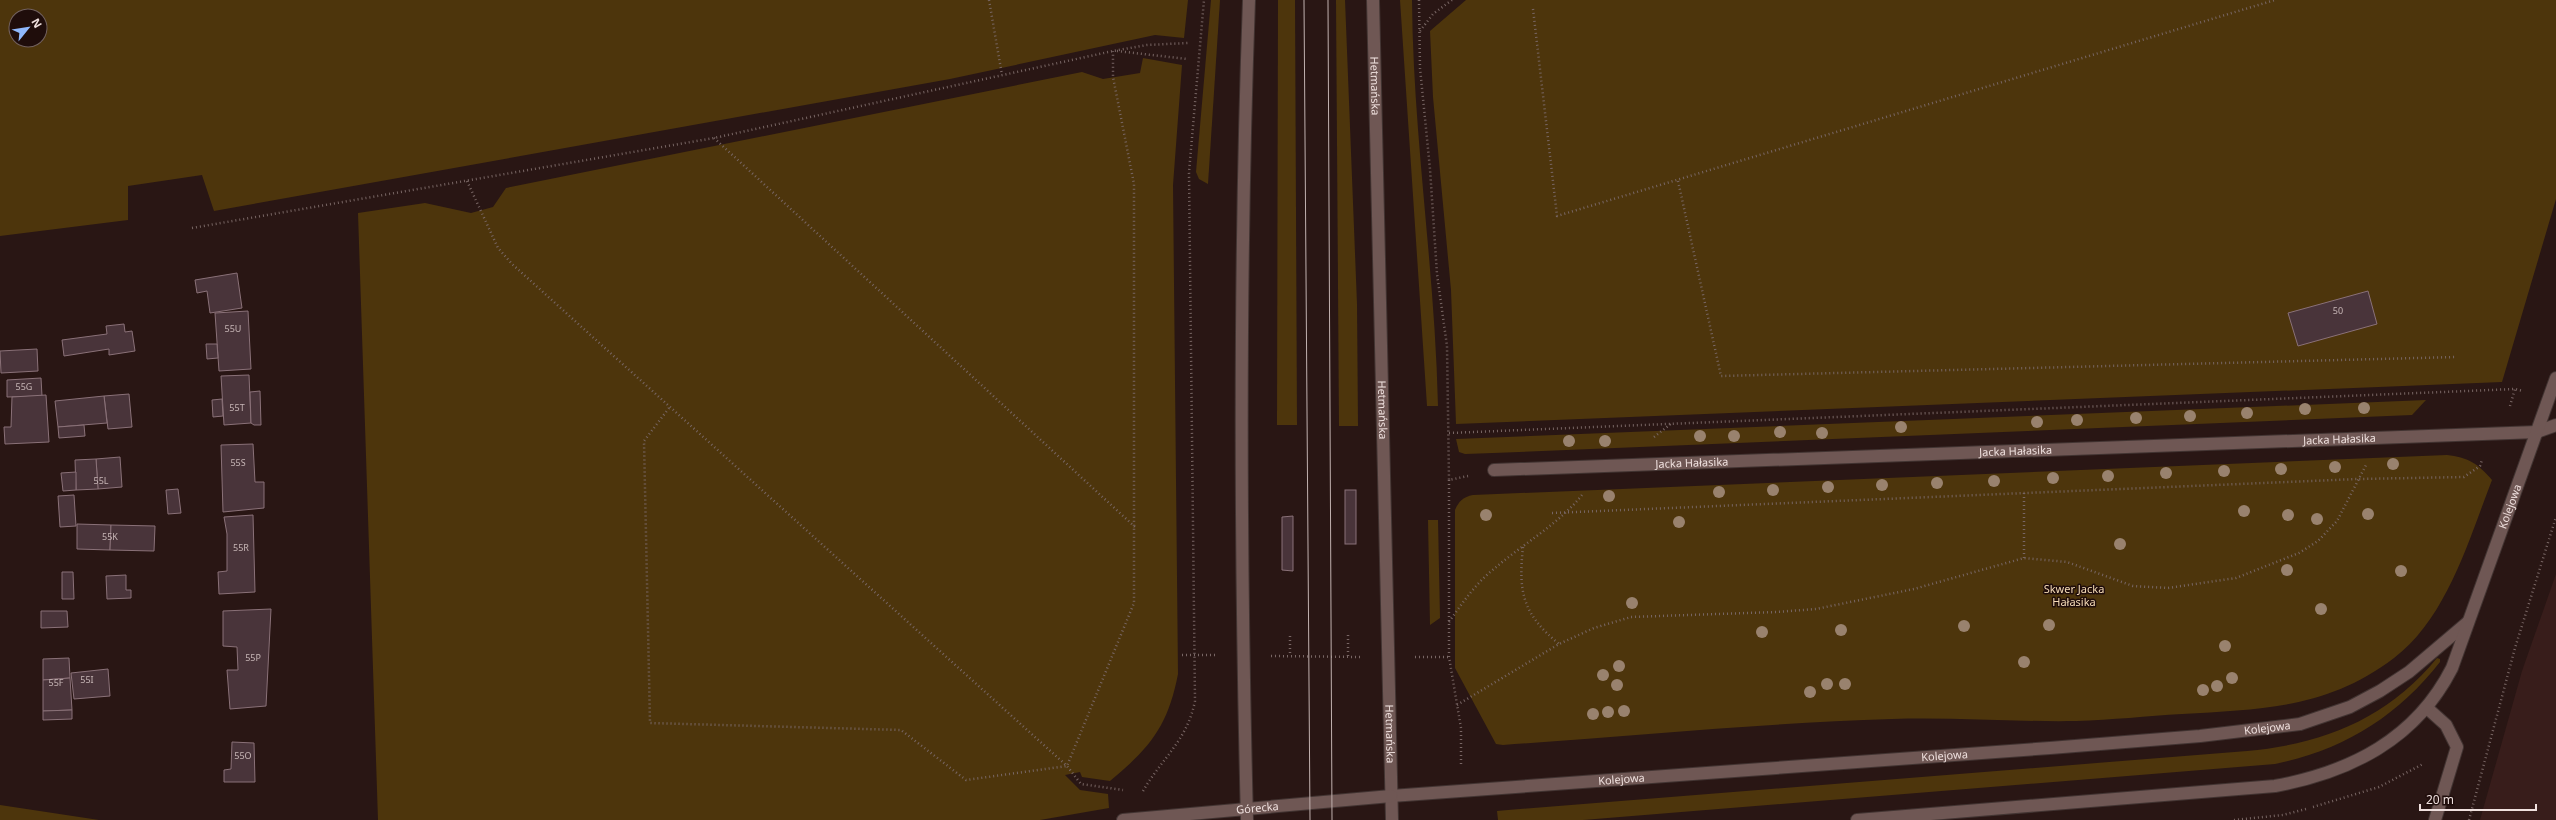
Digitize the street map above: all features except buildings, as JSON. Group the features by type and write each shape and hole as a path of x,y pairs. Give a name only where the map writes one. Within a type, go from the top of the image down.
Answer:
{"street":[{"path":"1246,814 1243,656 1242,278 1244,146 1249,0"},
{"name":"Hetmańska","path":"1373,0 1392,820"},
{"name":"Kolejowa","path":"1857,820 2239,790 2302,781 2345,766 2384,746 2406,729 2427,708 2441,689 2452,668 2556,378"},
{"path":"2537,432 2556,425"},
{"name":"Jacka Hałasika","path":"1494,470 1612,467 2537,432"},
{"name":"Kolejowa","path":"1391,796 2200,736 2300,724 2350,707 2380,691 2410,672 2468,622"},
{"path":"2427,708 2446,725 2457,746 2435,820"},
{"name":"Górecka","path":"1124,820 1246,814 1391,796"}],"path":[{"path":"989,0 1002,75"},
{"path":"1144,818 1143,792 1182,739 1191,718 1195,700 1189,172 1204,0"},
{"path":"1419,0 1420,68 1430,169 1437,274 1447,346 1449,433 1449,657 1461,728 1461,791"},
{"path":"1420,31 1434,14 1452,0"},
{"path":"1533,9 1557,216 1678,181 2275,0"},
{"path":"192,228 714,138 1113,51 1147,45 1188,43"},
{"path":"1113,51 1187,59"},
{"path":"1067,766 1134,603 1134,184 1113,77 1113,51"},
{"path":"714,138 1135,527"},
{"path":"466,181 498,248 512,264 669,408 1067,766 1081,784 1123,790"},
{"path":"1678,181 1721,376 2456,357"},
{"path":"1449,433 2515,389 2509,410 2494,434 2480,466 2464,477 2358,479 1569,511 1552,513"},
{"path":"669,408 644,441 650,723 901,730 966,780 1067,766"},
{"path":"1457,704 1559,644 1594,628 1631,617 1776,612 1816,609 1914,589 2024,558 2066,562 2133,586 2168,588 2236,578 2299,553 2318,541 2337,521 2380,438"},
{"path":"1449,622 1471,591 1495,568 1569,511 1585,490 1612,467"},
{"path":"1449,480 1494,470"},
{"path":"2024,493 2024,558"},
{"path":"2469,820 2515,648 2556,517"},
{"path":"1523,546 1520,576 1527,605 1538,627 1559,644"},
{"path":"1348,635 1348,656"},
{"path":"1290,636 1290,656"},
{"path":"1182,655 1449,657"}],"shaded area":[{"path":"2556,574 2556,820 2480,820 2522,671"}],"green space":[{"path":"0,0 1188,0 1184,38 1155,35 950,79 214,211 202,175 128,186 128,220 0,236"},
{"path":"1211,0 1220,0 1208,184 1199,179 1196,172"},
{"path":"1278,0 1295,0 1297,425 1277,425"},
{"path":"1336,0 1345,0 1357,304 1358,426 1339,426"},
{"path":"1400,0 1412,0 1416,102 1433,304 1438,406 1427,406"},
{"path":"1466,0 2556,0 2556,199 2502,382 1456,424 1451,290 1433,97 1430,31"},
{"path":"1143,58 1182,65 1173,185 1178,674 1169,708 1163,722 1146,746 1124,769 1110,781 1082,777 1080,772 1065,775 1080,790 1108,794 1109,808 1040,820 378,820 358,213 425,203 471,213 493,207 506,188 1082,72 1103,79 1140,73"},
{"path":"2426,400 2412,415 1493,453 1465,454 1459,452 1456,439"},
{"name":"Skwer Jacka Hałasika","path":"2447,455 2472,462 2492,480 2465,552 2442,600 2428,622 2412,641 2394,658 2369,675 2344,688 2319,697 2293,703 2267,708 2089,720 1892,719 1844,721 1503,745 1496,744 1455,668 1455,510 1462,500 1473,495"},
{"path":"1428,520 1438,520 1440,618 1430,625"},
{"path":"2437,658 2440,659 2440,662 2423,682 2387,715 2346,740 2300,758 2275,764 1583,820 1498,820 1497,811 2247,751 2275,747 2327,735 2352,725 2397,697 2418,679"},
{"path":"0,805 99,820 0,820"}],"tram line":[{"path":"1304,0 1310,820"},
{"path":"1328,0 1332,820"}]}
